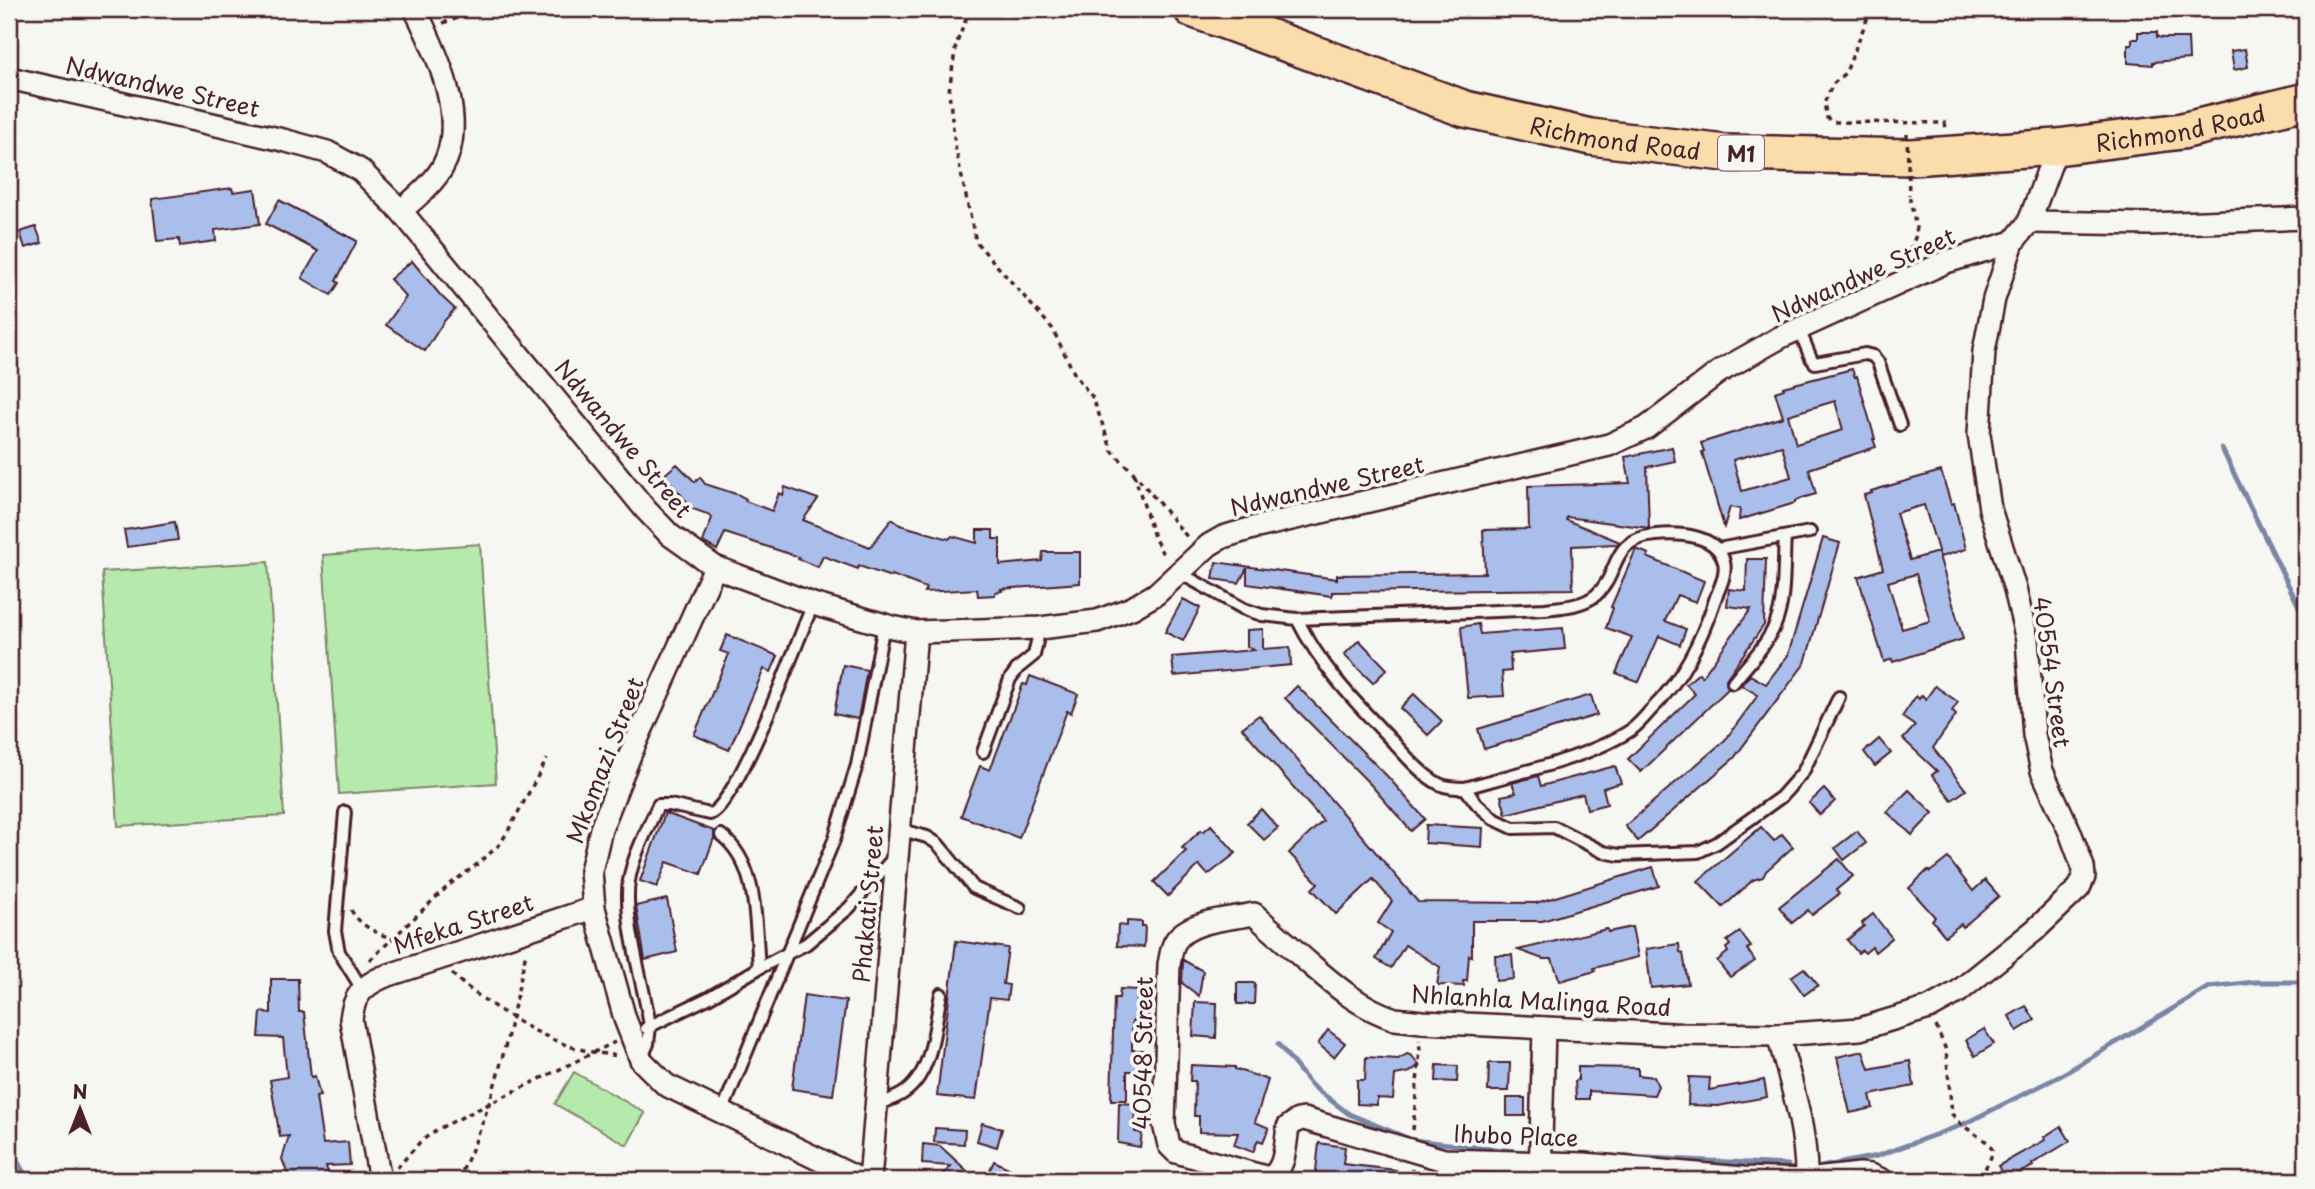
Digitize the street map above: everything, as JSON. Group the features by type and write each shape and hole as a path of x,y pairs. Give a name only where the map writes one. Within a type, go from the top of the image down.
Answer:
{"highway":[{"name":"Richmond Road","path":"1192,9 1465,109 1591,137 1725,153 1898,156 2057,147 2182,131 2306,101"}],"street":[{"path":"401,211 441,168 449,152 452,133 452,112 444,79 415,9"},
{"name":"Ndwandwe Street","path":"9,78 327,152 360,170 401,211 646,510 670,535 715,567 813,604 916,632 1041,628 1097,621 1132,608 1156,594 1200,553 1223,537 1609,445 1646,428 1719,372 1799,329 1946,262 2013,242"},
{"path":"2013,242 2029,222 2057,147"},
{"path":"2029,222 2150,224 2306,218"},
{"name":"40554 Street","path":"1778,1035 1860,1029 1928,1008 1958,992 2035,930 2068,900 2079,888 2084,877 2070,832 2042,772 2034,735 2027,640 2015,589 1990,509 1979,434 1987,338 1994,299 2013,242"},
{"name":"Mkomazi Street","path":"715,567 630,755 601,829 591,871 594,908 641,1031 641,1059 666,1085 861,1180"},
{"name":"Phakati Street","path":"870,1180 916,632"},
{"name":"Mfeka Street","path":"357,988 383,977 594,908"},
{"name":"Nhlanhla Malinga Road","path":"1254,914 1347,996 1372,1012 1395,1019 1660,1034 1778,1035"},
{"name":"40548 Street","path":"1254,914 1196,927 1181,934 1173,944 1164,1124 1170,1145 1176,1152 1269,1178"},
{"path":"357,988 351,1020 386,1176"},
{"path":"1540,1172 1544,1028"},
{"path":"1778,1035 1799,1112 1807,1158 1806,1180"},
{"name":"Ihubo Place","path":"1269,1178 1276,1175 1281,1167 1288,1127 1298,1120 1315,1121 1444,1160 1540,1172 1806,1180 1860,1174 1882,1180"}],"lane":[{"path":"1799,329 1815,363 1865,354 1873,356 1878,362 1900,425"},
{"path":"1718,549 1810,532"},
{"path":"1178,575 1244,609 1262,615 1297,620 1545,609 1573,605 1596,595 1605,585 1618,554 1636,541 1652,535 1691,536 1705,540 1718,549 1724,560 1725,571 1703,634 1675,683 1633,728 1610,742 1581,753 1465,788 1452,788 1437,783 1412,762 1339,685 1313,650 1297,620"},
{"path":"1733,682 1775,624 1780,608 1785,537"},
{"path":"813,604 745,768 721,807 710,814 670,805 657,805 629,878 628,906 641,1031 787,954 832,923 898,853"},
{"path":"722,1112 834,840 850,790 884,625"},
{"path":"983,752 1010,680 1018,668 1034,655 1041,628"},
{"path":"1465,788 1477,804 1494,819 1513,828 1554,827 1595,849 1619,855 1698,852 1717,844 1781,797 1803,772 1839,697"},
{"path":"345,812 335,931 339,952 357,988"},
{"path":"900,829 927,837 937,844 974,888 1020,908"},
{"path":"721,835 738,851 746,868 754,912 759,968"},
{"path":"876,1105 901,1094 921,1072 929,1052 941,994"}],"path":[{"path":"426,34 452,19 473,13 509,9"},
{"path":"595,9 639,14 678,9"},
{"path":"971,9 956,45 949,90 955,146 976,242 1052,328 1075,375 1093,398 1112,451 1133,472 1200,553"},
{"path":"1871,9 1846,72 1833,84 1824,103 1827,118 1834,122 1945,122 1946,134 1942,134"},
{"path":"1893,286 1917,233 1910,207 1908,134"},
{"path":"1133,472 1154,537 1178,575"},
{"path":"357,988 393,939 449,885 480,863 499,845 547,759"},
{"path":"339,887 354,915 362,923 393,939 425,950 439,959 457,978 512,1017 566,1045 641,1059"},
{"path":"458,1180 491,1103 530,929"},
{"path":"1928,1008 1946,1050 1952,1114 1992,1149 1985,1169 1985,1180"},
{"path":"1412,1180 1420,1049 1415,1021"},
{"path":"386,1176 436,1130 641,1031"}],"green space":[{"path":"480,544 496,783 339,794 323,555"},
{"path":"268,562 284,816 118,826 102,572"},
{"path":"574,1072 645,1113 627,1145 555,1104"}],"building":[{"path":"2138,32 2157,32 2157,37 2164,38 2188,38 2189,59 2153,62 2153,65 2128,63 2128,45 2132,45 2132,39 2138,39"},
{"path":"2245,49 2248,67 2234,70 2231,51"},
{"path":"232,188 233,192 255,189 260,224 215,230 216,241 180,246 179,239 157,241 152,199"},
{"path":"279,200 357,241 331,295 302,278 318,251 266,224"},
{"path":"36,227 42,243 25,248 20,232"},
{"path":"412,261 455,309 425,351 386,325 406,297 390,279"},
{"path":"1852,369 1855,377 1857,376 1876,447 1809,469 1816,494 1795,503 1739,520 1740,509 1730,507 1724,527 1701,443 1783,417 1775,392 1784,389 1783,387","holes":["1835,401 1843,430 1796,444 1788,415","1782,446 1791,477 1742,491 1733,460"]},
{"path":"1672,447 1675,461 1647,467 1649,528 1567,517 1566,520 1620,542 1572,546 1573,589 1332,592 1332,596 1247,584 1247,568 1239,583 1213,579 1216,562 1337,579 1337,575 1485,573 1483,530 1529,529 1528,486 1630,483 1625,457"},
{"path":"677,464 695,482 700,477 705,484 739,495 746,499 745,501 772,511 779,493 783,495 785,487 818,499 803,520 870,547 892,519 900,525 949,539 952,536 977,543 977,530 993,530 993,539 1000,539 1000,565 1042,561 1043,552 1080,552 1080,583 1001,589 1002,591 995,592 995,595 978,596 977,589 924,592 926,588 892,575 891,577 859,566 858,569 823,556 818,567 798,559 799,557 725,533 717,550 703,542 712,518 710,515 693,509 664,475"},
{"path":"1941,471 1951,504 1954,503 1966,549 1940,557 1924,505 1896,513 1910,560 1938,552 1963,639 1893,662 1892,659 1884,662 1858,577 1883,569 1864,495 1872,493 1871,491","holes":["1916,574 1930,621 1902,629 1888,582"]},
{"path":"175,522 178,540 127,547 124,530"},
{"path":"1823,538 1840,543 1805,663 1734,758 1638,841 1625,826 1725,740 1758,695 1741,685 1750,675 1766,684 1788,655"},
{"path":"1636,549 1649,554 1647,557 1704,581 1696,602 1677,595 1665,621 1686,629 1680,645 1659,636 1639,682 1616,673 1632,637 1606,628 1613,608 1611,607"},
{"path":"1747,559 1766,559 1764,625 1726,679 1728,689 1641,772 1628,759 1695,694 1686,684 1699,673 1702,677 1751,609 1727,606 1729,589 1746,591"},
{"path":"1183,599 1200,608 1183,641 1165,632"},
{"path":"1478,624 1480,634 1563,628 1565,649 1510,654 1511,671 1502,672 1504,696 1468,698 1461,627"},
{"path":"1263,629 1263,649 1290,647 1291,665 1174,676 1172,657 1254,650 1247,646 1247,630"},
{"path":"727,635 778,656 771,672 764,669 729,750 694,735 729,654 720,651"},
{"path":"1359,640 1387,669 1373,683 1344,655"},
{"path":"843,665 867,670 858,719 834,714"},
{"path":"1030,676 1078,694 1071,713 1067,711 1019,838 961,816 980,766 990,770 1023,684 1027,685"},
{"path":"1297,686 1388,777 1425,819 1411,831 1371,785 1285,698"},
{"path":"1935,686 1958,702 1952,711 1956,715 1933,748 1966,790 1952,800 1932,775 1937,771 1903,739 1915,726 1902,717 1916,696 1919,699 1922,695 1926,699"},
{"path":"1414,694 1442,721 1428,735 1400,708"},
{"path":"1591,695 1597,715 1484,749 1478,729"},
{"path":"1259,715 1418,902 1536,903 1653,867 1659,886 1542,921 1472,921 1472,956 1469,955 1467,981 1463,981 1464,986 1437,985 1440,967 1405,945 1391,968 1376,959 1391,932 1378,923 1392,901 1373,879 1336,914 1312,889 1318,883 1289,853 1323,821 1242,728"},
{"path":"1879,739 1891,753 1875,766 1864,752"},
{"path":"1615,766 1621,783 1603,788 1607,804 1587,809 1583,794 1506,814 1501,796 1516,793 1512,783 1538,776 1541,786"},
{"path":"1824,789 1835,801 1820,815 1809,803"},
{"path":"1909,790 1933,813 1912,835 1887,812"},
{"path":"1261,809 1278,828 1264,840 1247,823"},
{"path":"665,813 714,831 714,838 701,874 667,862 657,887 640,881"},
{"path":"1211,825 1236,853 1208,875 1199,865 1168,896 1154,882 1186,851 1182,848 1201,830 1203,832"},
{"path":"1426,825 1483,828 1482,847 1425,843"},
{"path":"1761,827 1774,841 1782,834 1793,847 1766,871 1763,877 1753,880 1723,907 1698,881"},
{"path":"1857,831 1866,843 1844,860 1835,848"},
{"path":"1948,858 1973,891 1985,880 1999,896 1963,927 1961,924 1945,936 1932,920 1935,917 1909,888 1928,870 1930,872"},
{"path":"1839,859 1853,876 1836,890 1839,894 1812,915 1808,910 1792,923 1779,907"},
{"path":"667,899 677,952 645,960 636,906"},
{"path":"1873,914 1892,938 1875,952 1872,947 1865,953 1862,950 1858,953 1847,940 1864,926 1862,923"},
{"path":"1127,921 1142,922 1142,926 1145,926 1144,947 1117,946 1118,925 1127,926"},
{"path":"1632,927 1638,957 1594,968 1595,971 1560,981 1552,959 1543,959 1518,950 1607,929 1608,932"},
{"path":"1740,932 1751,947 1747,949 1755,961 1730,977 1717,961 1728,952 1726,948 1730,945 1727,941"},
{"path":"956,941 1008,948 1003,984 1009,985 1007,1000 990,998 976,1100 937,1096"},
{"path":"1679,944 1688,984 1651,988 1646,949"},
{"path":"1495,955 1512,955 1514,979 1496,981"},
{"path":"1183,960 1203,971 1199,996 1182,983"},
{"path":"1804,968 1818,985 1804,995 1791,977"},
{"path":"271,979 298,979 299,1012 304,1012 311,1077 315,1076 320,1096 316,1097 323,1144 348,1142 350,1165 326,1166 330,1180 290,1180 282,1159 289,1136 280,1137 270,1080 287,1077 283,1038 259,1037 261,1012 271,1013"},
{"path":"1237,983 1255,983 1254,1004 1237,1004"},
{"path":"1120,989 1138,990 1137,1001 1149,1002 1148,1021 1132,1021 1132,1050 1143,1050 1142,1071 1127,1071 1127,1100 1111,1100 1114,998 1119,998"},
{"path":"804,995 846,1001 833,1095 792,1089"},
{"path":"1195,1002 1217,1003 1216,1038 1193,1036"},
{"path":"2026,1006 2035,1020 2017,1031 2009,1016"},
{"path":"1984,1029 1994,1044 1975,1056 1966,1040"},
{"path":"1328,1030 1345,1043 1334,1057 1318,1044"},
{"path":"1863,1051 1869,1069 1910,1061 1914,1086 1870,1095 1873,1108 1850,1113 1837,1057"},
{"path":"1407,1054 1419,1065 1410,1072 1395,1075 1393,1099 1377,1098 1377,1105 1357,1104 1357,1080 1365,1080 1366,1057 1398,1059"},
{"path":"1489,1063 1510,1063 1509,1091 1488,1091"},
{"path":"1191,1065 1235,1067 1268,1080 1255,1122 1269,1128 1263,1142 1258,1140 1253,1152 1234,1145 1238,1133 1199,1132 1199,1116 1194,1116 1195,1081 1190,1081"},
{"path":"1437,1065 1458,1066 1457,1082 1436,1081"},
{"path":"1578,1067 1638,1068 1638,1075 1654,1077 1658,1086 1654,1095 1589,1091 1589,1099 1576,1099 1575,1081 1578,1080"},
{"path":"1689,1077 1710,1078 1709,1090 1764,1080 1767,1097 1718,1106 1688,1105"},
{"path":"1507,1098 1525,1098 1525,1116 1507,1116"},
{"path":"1119,1103 1136,1104 1135,1132 1142,1133 1140,1147 1118,1143"},
{"path":"982,1123 1002,1129 997,1147 977,1141"},
{"path":"2061,1126 2070,1141 2006,1180 1998,1166 2045,1140 2044,1137"},
{"path":"935,1128 965,1130 964,1144 934,1142"},
{"path":"1319,1143 1345,1147 1343,1164 1396,1170 1396,1180 1315,1180"},
{"path":"923,1144 940,1146 977,1180 938,1180 951,1166 922,1164"},
{"path":"994,1161 1033,1180 985,1180"}],"waterway":[{"path":"2222,449 2306,621"},
{"path":"1821,1167 1877,1156 1962,1125 2060,1076 2209,987 2255,982 2306,982"},
{"path":"1278,1044 1311,1085 1349,1114 1412,1140 1533,1153"},
{"path":"9,1127 16,1159 28,1180"},
{"path":"1609,1156 1788,1165"}]}
